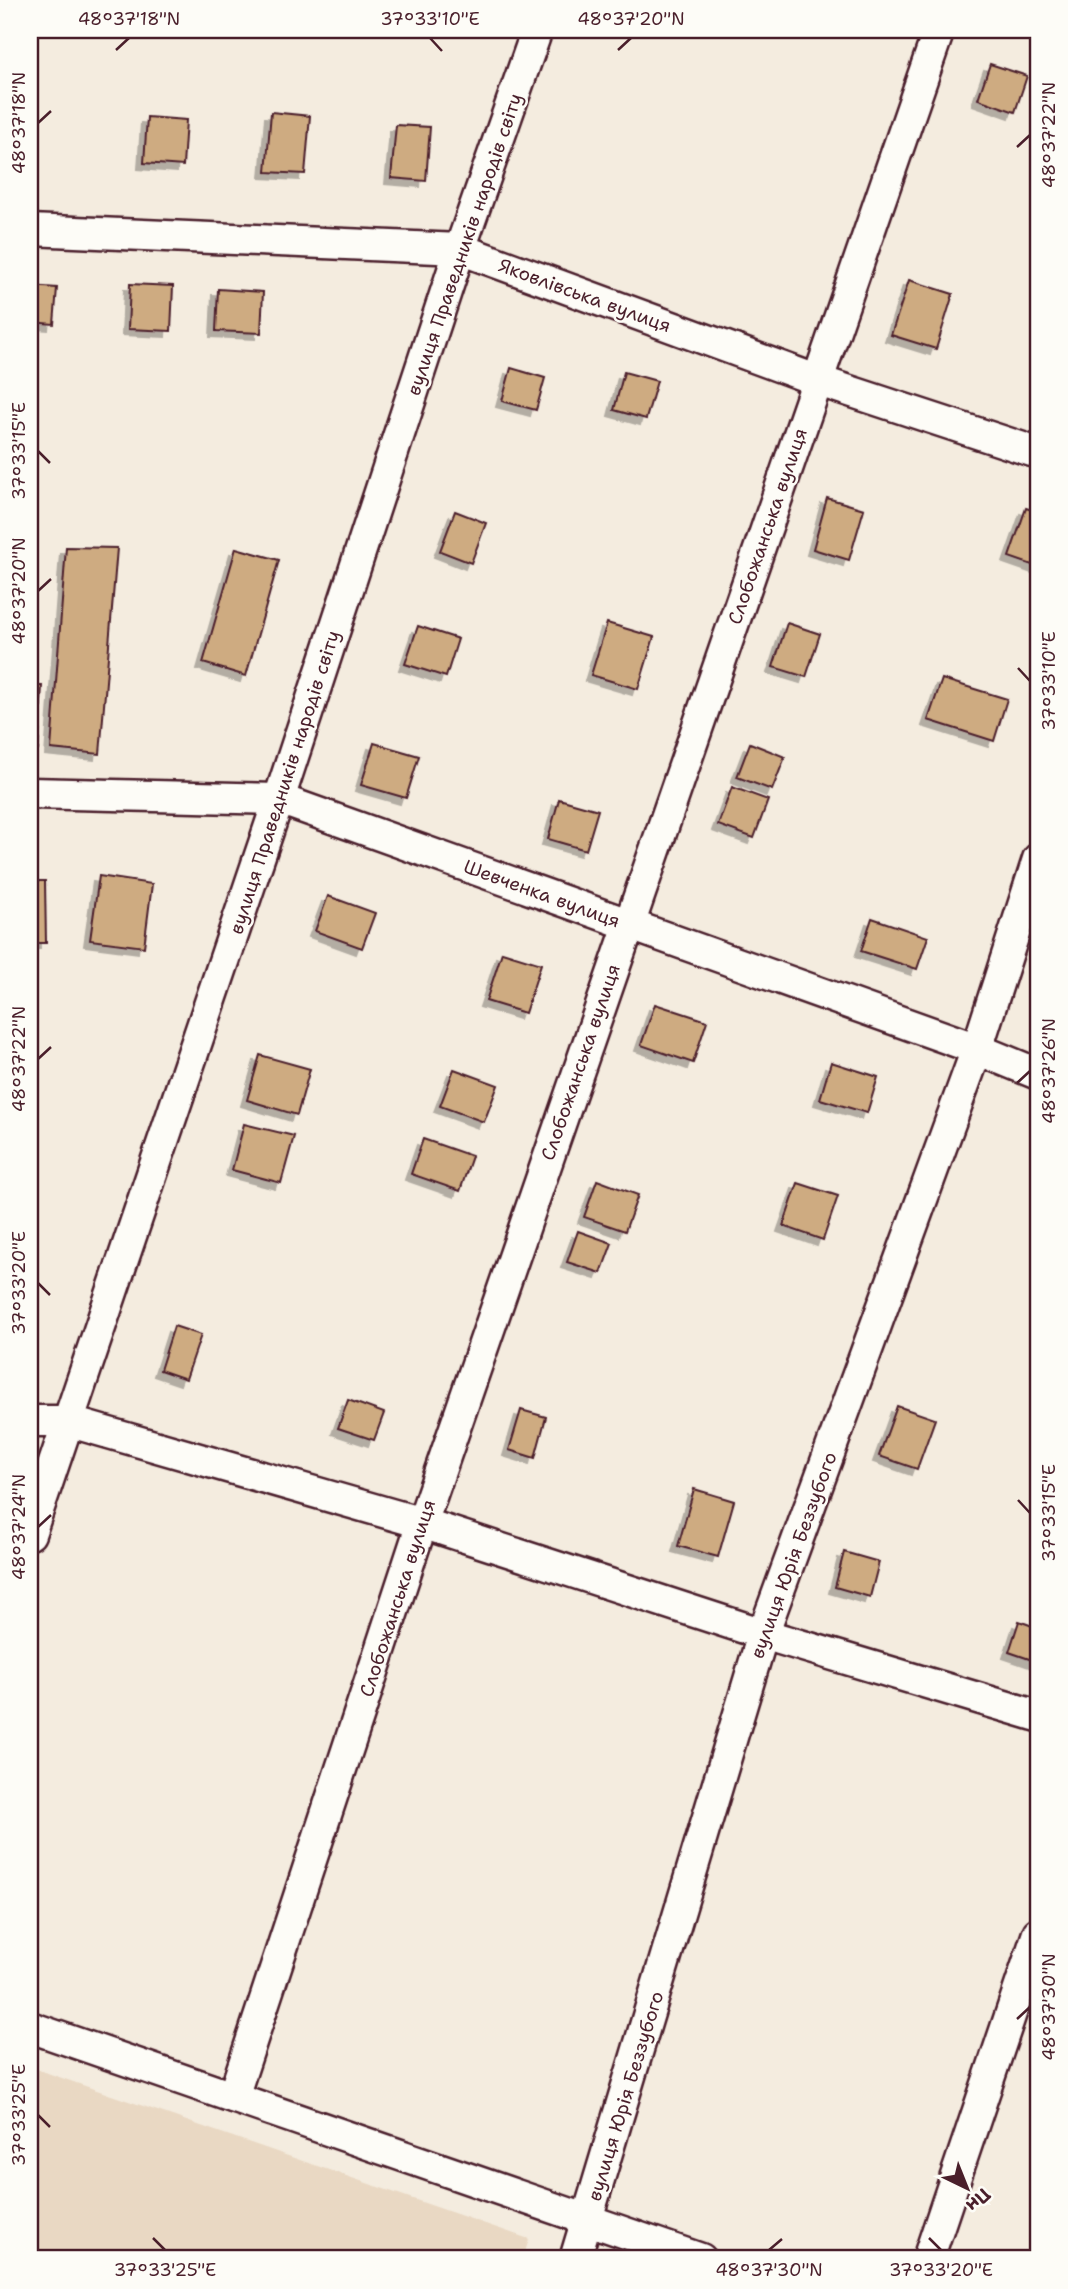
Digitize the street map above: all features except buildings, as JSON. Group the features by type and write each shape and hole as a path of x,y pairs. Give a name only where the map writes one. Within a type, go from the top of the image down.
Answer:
{"street":[{"name":"вулиця Праведників народів світу","path":"30,1534 279,799 460,249 537,30"},
{"name":"Слобожанська вулиця","path":"233,2097 422,1522 939,30"},
{"name":"Яковлівська вулиця","path":"30,230 460,249 819,380 1038,453"},
{"name":"Шевченка вулиця","path":"30,793 279,799 977,1049 1038,1074"},
{"name":"вулиця Юрія Беззубого","path":"575,2259 763,1634 977,1049 1038,859"},
{"path":"30,1422 67,1422 422,1522 763,1634 1038,1716"},
{"path":"928,2259 1038,1933"},
{"path":"30,2027 701,2259"}],"shaded area":[{"path":"30,2067 529,2239 523,2259 30,2259"}]}
